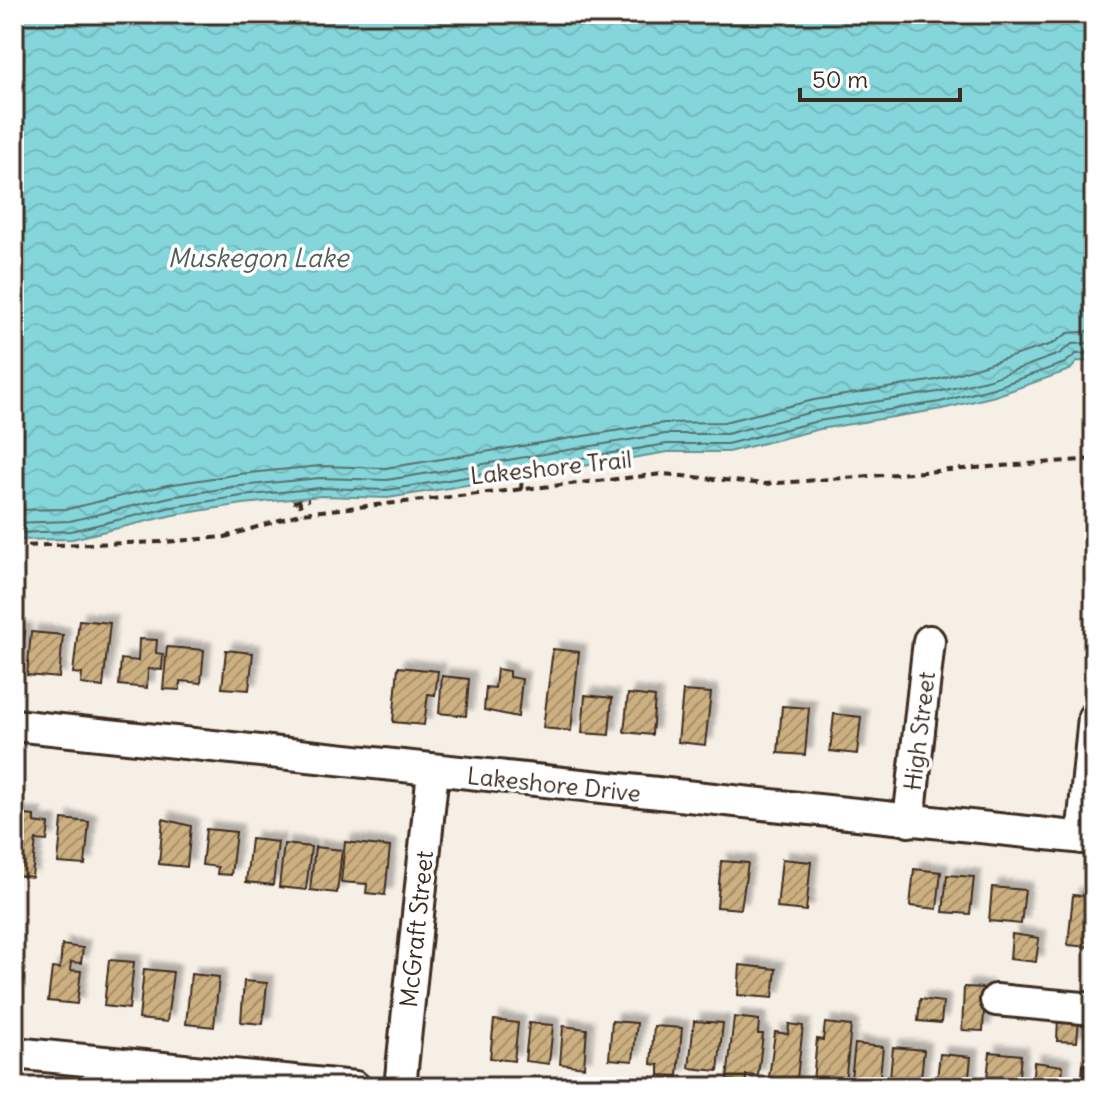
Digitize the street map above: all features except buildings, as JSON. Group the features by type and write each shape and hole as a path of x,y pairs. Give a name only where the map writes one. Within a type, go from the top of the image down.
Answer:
{"street":[{"name":"High Street","path":"909,821 929,641"},
{"path":"1088,839 1094,717"},
{"name":"Lakeshore Drive","path":"14,725 1088,839"},
{"name":"McGraft Street","path":"400,1087 433,771"},
{"path":"996,1000 1094,1009"},
{"path":"14,1053 198,1078 355,1087"}],"path":[{"name":"Lakeshore Trail","path":"14,546 225,537 302,513 663,474 765,484 1094,459"},
{"path":"521,491 522,472"},
{"path":"299,499 302,513"},
{"path":"293,502 309,500"}],"water":[{"name":"Muskegon Lake","path":"14,14 1094,14 1094,362 1078,361 1070,370 995,396 942,409 820,429 728,452 668,452 388,498 321,496 243,504 173,515 72,539 14,540"}]}
